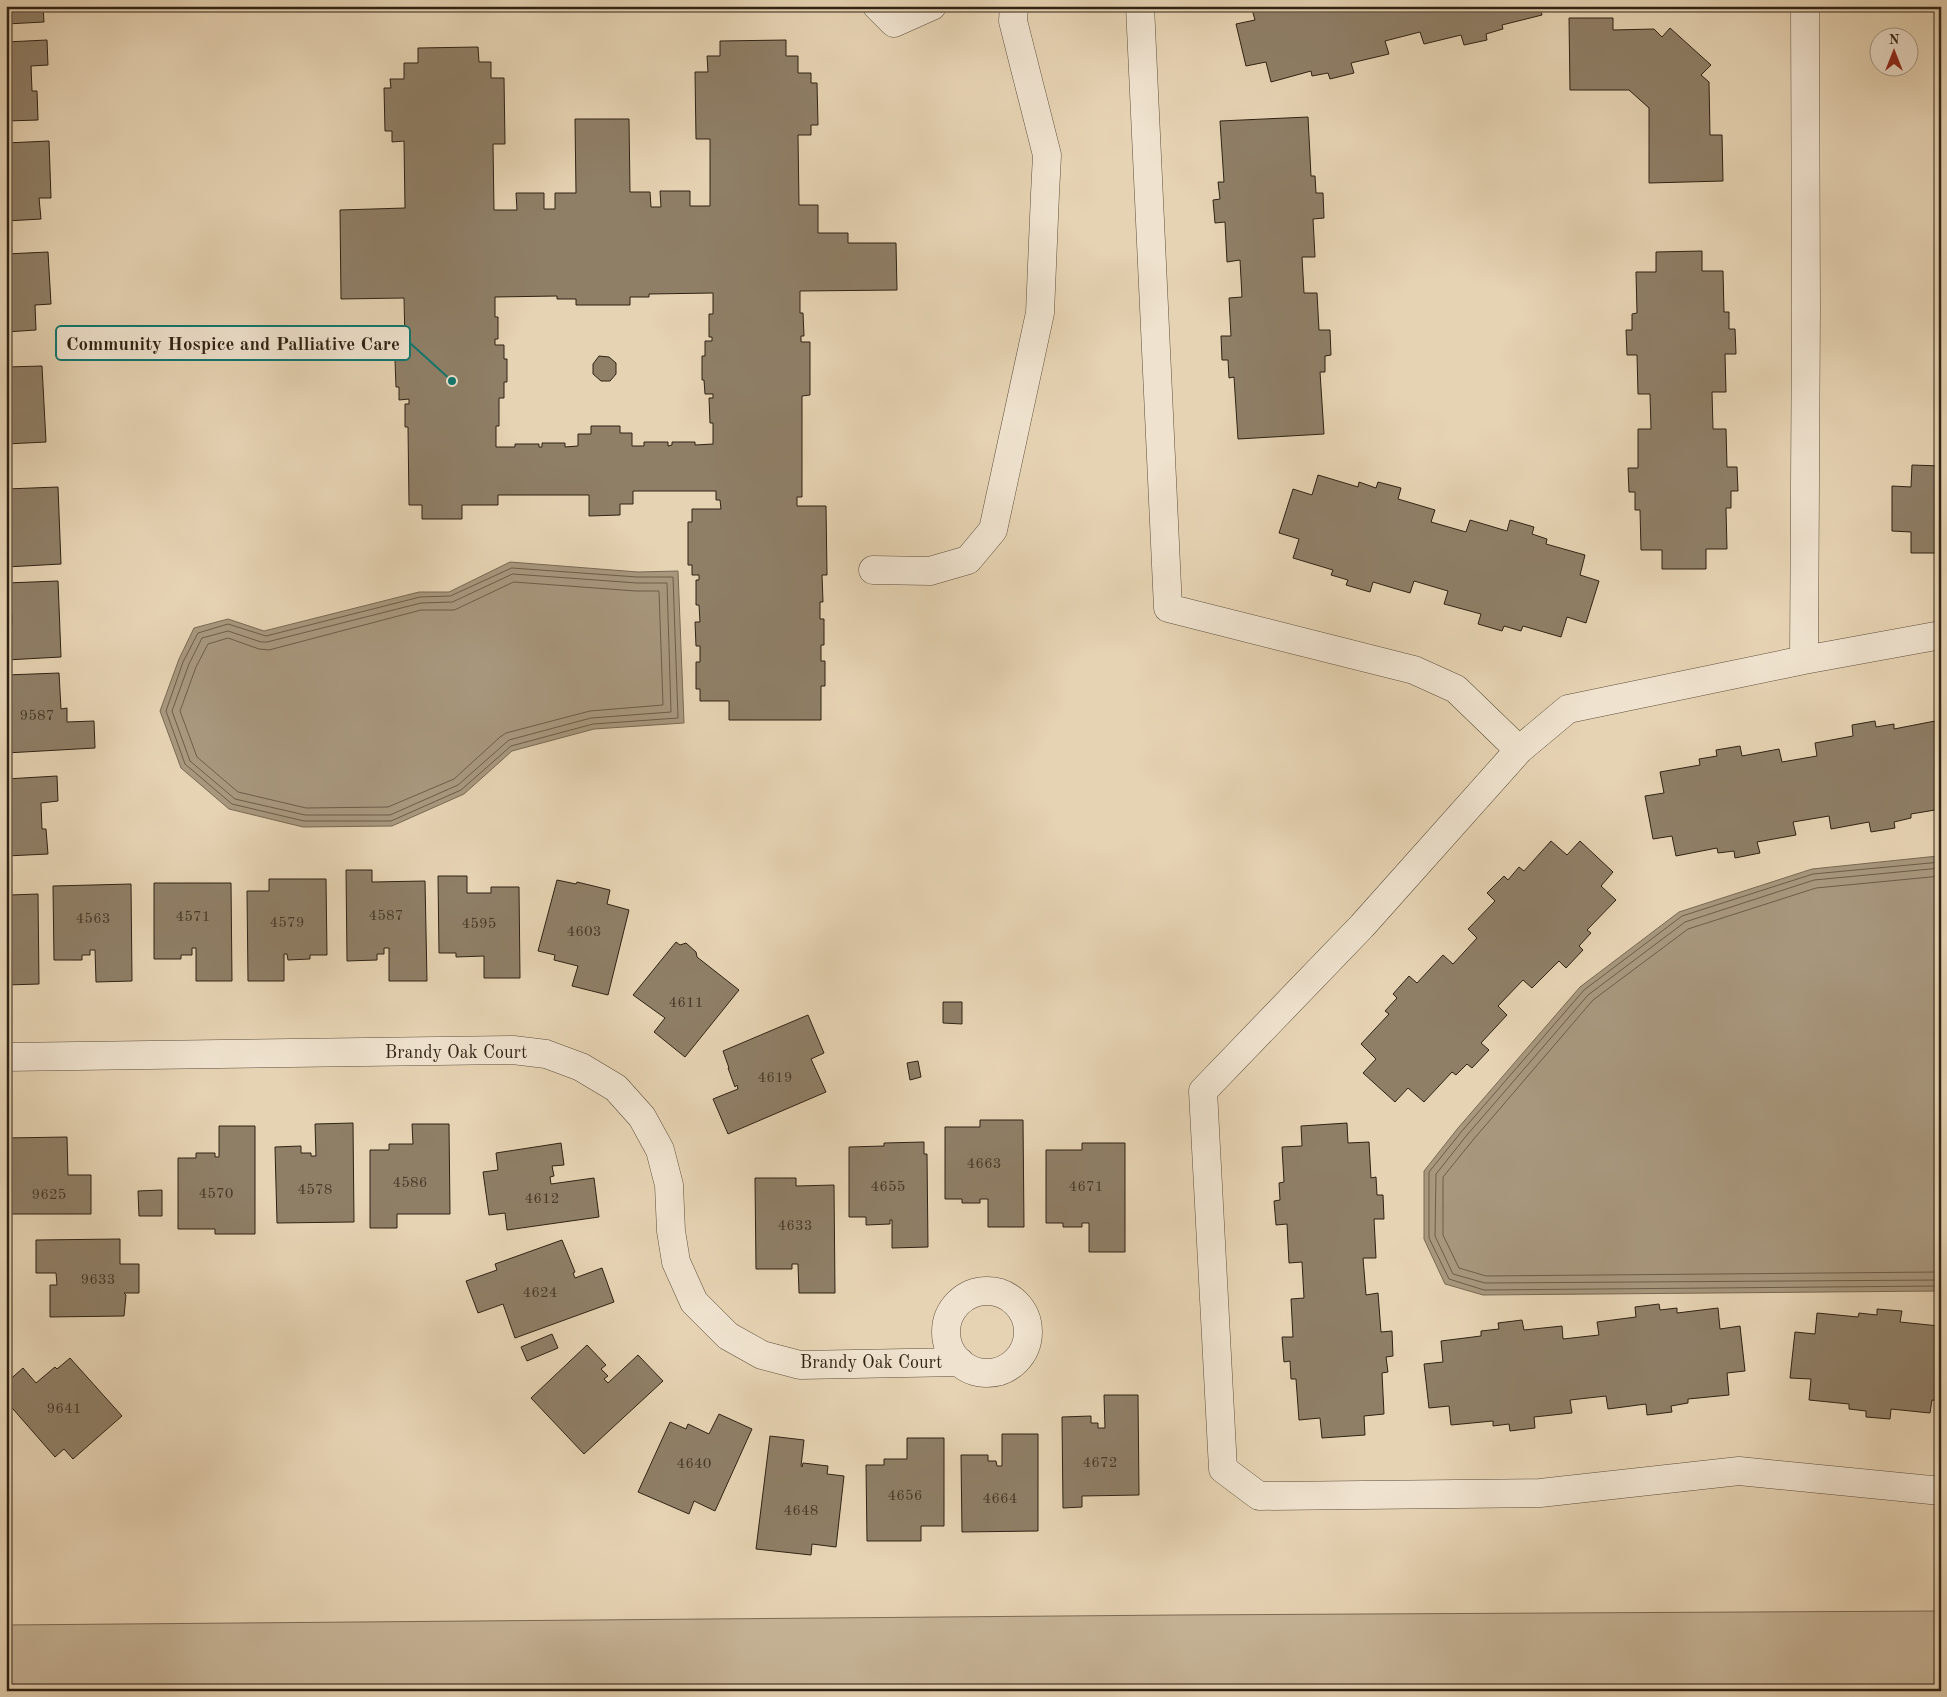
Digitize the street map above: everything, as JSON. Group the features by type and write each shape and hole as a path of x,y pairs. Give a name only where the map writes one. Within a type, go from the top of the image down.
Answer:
{"street":[{"path":"877,6 894,23 932,6"},
{"path":"873,570 930,571 968,560 993,530 1040,313 1047,164 1047,155 1013,21 1014,6"},
{"path":"1140,6 1168,608 1414,670 1456,689 1519,750"},
{"path":"1804,660 1805,6"},
{"path":"1941,635 1804,660 1568,709 1519,750 1362,926 1203,1091 1222,1469 1259,1496 1540,1493 1739,1471 1941,1491"},
{"name":"Brandy Oak Court","path":"6,1057 512,1050 546,1054 581,1067 616,1088 642,1117 660,1150 669,1185 671,1231 676,1262 694,1302 728,1336 762,1355 800,1365 960,1362"}],"shaded area":[{"path":"1941,1611 1941,1691 6,1691 6,1625 1178,1615"}],"water":[{"path":"510,562 638,572 678,571 684,723 594,729 512,751 464,794 392,826 303,827 229,809 181,768 160,711 179,659 194,628 228,619 264,631 419,592 449,592"},
{"path":"1938,856 1941,858 1941,1291 1483,1295 1445,1284 1424,1239 1424,1171 1458,1128 1580,987 1679,912 1812,869"}],"building":[{"path":"6,6 43,6 44,22 6,24"},
{"path":"1251,6 1540,6 1542,15 1502,25 1503,29 1486,34 1487,40 1464,45 1461,35 1424,44 1420,32 1385,41 1389,54 1351,63 1354,73 1330,79 1328,73 1312,76 1311,71 1271,82 1266,62 1246,66 1236,24 1255,20"},
{"path":"1569,18 1613,18 1613,30 1654,29 1662,37 1670,28 1711,65 1701,75 1709,82 1710,135 1722,135 1723,181 1649,183 1649,108 1629,90 1570,90"},
{"path":"47,40 48,65 31,66 32,91 37,91 38,120 6,121 6,42"},
{"path":"786,40 786,56 798,56 798,73 811,73 811,83 817,83 818,125 811,125 811,135 798,135 799,205 818,205 818,233 848,233 848,243 896,243 897,290 800,291 800,313 803,313 804,336 801,336 801,342 810,342 810,395 802,396 802,497 797,497 797,506 826,506 827,575 822,575 823,602 820,602 820,619 824,619 824,645 821,645 821,661 825,661 825,686 821,686 821,720 729,720 729,701 700,701 700,689 696,689 696,662 700,662 700,646 696,646 695,622 700,622 699,605 696,605 696,580 699,580 699,575 692,575 692,565 688,565 688,522 692,522 692,509 721,509 720,500 716,500 716,491 633,491 633,504 620,504 620,515 589,516 589,495 498,495 498,505 462,505 462,519 422,519 422,505 409,505 408,427 405,427 405,404 409,404 409,399 399,400 399,387 396,387 395,360 400,360 400,347 409,347 409,342 405,342 404,298 341,299 340,210 405,208 404,141 392,142 392,131 385,131 384,88 391,88 390,79 404,79 404,63 418,63 418,48 478,47 479,62 491,62 491,78 504,78 505,144 493,144 494,210 517,210 516,193 544,193 544,209 555,209 555,193 576,193 575,119 629,119 630,192 650,192 651,207 661,207 660,191 690,191 690,206 710,206 710,139 696,139 695,72 708,72 707,56 720,56 720,41","holes":["713,293 713,314 709,314 709,337 712,337 712,341 705,341 705,356 702,356 702,380 704,380 705,394 713,394 713,398 709,398 710,423 713,423 713,444 695,445 695,442 672,442 672,445 668,446 668,442 644,442 644,446 632,446 632,433 620,433 620,426 591,426 591,434 578,434 578,446 565,447 565,443 542,443 542,447 539,447 539,444 515,444 515,447 496,447 496,426 499,426 499,398 504,398 504,382 507,382 507,359 504,359 504,345 495,345 495,339 498,339 498,317 495,317 495,297 557,296 557,299 576,299 576,305 630,305 630,297 649,297 649,294"]},
{"path":"1308,117 1311,176 1315,176 1316,193 1323,193 1324,218 1313,219 1315,257 1302,257 1304,293 1317,293 1319,330 1330,330 1331,355 1325,356 1325,372 1320,372 1324,434 1238,439 1234,377 1229,378 1228,360 1222,360 1221,336 1231,336 1229,298 1242,297 1240,260 1227,262 1225,222 1215,223 1213,200 1220,199 1218,182 1224,182 1220,121"},
{"path":"49,141 51,198 39,198 41,219 6,221 6,143"},
{"path":"1702,251 1702,271 1723,271 1724,312 1729,312 1729,329 1735,329 1736,354 1725,354 1726,392 1712,392 1713,429 1726,429 1727,467 1737,467 1738,491 1731,491 1731,508 1726,508 1727,549 1706,549 1706,569 1662,569 1662,550 1641,550 1640,510 1635,510 1635,492 1629,492 1628,468 1638,468 1638,429 1651,429 1650,394 1638,394 1637,355 1627,355 1626,330 1632,330 1632,314 1637,313 1636,272 1656,272 1656,252"},
{"path":"48,252 51,304 35,305 36,330 6,332 6,254"},
{"path":"599,356 609,357 616,363 616,374 610,381 601,381 593,374 593,364"},
{"path":"42,366 46,442 6,444 6,367"},
{"path":"1912,465 1941,466 1941,553 1911,553 1911,532 1892,531 1892,486 1911,487"},
{"path":"1318,475 1358,487 1359,482 1376,488 1378,482 1401,488 1398,499 1435,510 1431,522 1466,532 1470,520 1507,531 1510,520 1534,527 1532,534 1547,539 1546,544 1585,555 1580,575 1599,581 1586,623 1567,617 1561,637 1523,626 1521,631 1504,626 1502,631 1478,624 1481,614 1444,604 1448,591 1414,581 1410,593 1373,582 1370,592 1346,585 1348,580 1331,575 1333,570 1293,558 1299,539 1279,533 1293,489 1312,495"},
{"path":"58,487 61,564 6,567 6,489"},
{"path":"58,581 61,657 6,660 6,625 12,625 12,614 7,614 6,583"},
{"path":"59,673 61,709 67,708 67,722 94,721 95,748 6,753 6,675"},
{"path":"1875,721 1876,727 1894,724 1894,729 1935,721 1939,742 1941,741 1941,809 1911,814 1911,818 1894,822 1895,828 1871,832 1869,822 1831,829 1829,816 1793,822 1796,835 1757,842 1760,853 1735,858 1734,851 1718,853 1717,848 1676,856 1672,836 1653,839 1645,796 1664,793 1660,772 1700,765 1699,759 1717,756 1716,750 1740,746 1742,756 1779,749 1782,762 1817,756 1815,743 1853,736 1852,725"},
{"path":"57,776 58,801 41,803 42,829 46,829 48,854 6,856 6,779"},
{"path":"1551,841 1567,855 1580,841 1613,872 1601,886 1616,900 1587,930 1591,933 1579,946 1583,950 1566,968 1559,961 1532,988 1523,980 1498,1006 1507,1015 1481,1043 1489,1050 1472,1068 1467,1064 1456,1075 1452,1072 1424,1102 1408,1088 1395,1102 1363,1073 1376,1059 1361,1044 1389,1014 1385,1011 1397,998 1393,994 1409,976 1417,983 1443,955 1453,964 1477,938 1468,929 1495,901 1487,893 1504,876 1508,880 1519,867 1524,871"},
{"path":"346,870 372,870 372,882 425,881 427,981 389,981 389,948 384,948 384,954 377,954 377,960 347,961"},
{"path":"438,876 467,876 467,893 491,893 491,887 519,887 520,978 484,978 484,956 456,957 456,953 439,953"},
{"path":"269,879 326,879 327,955 310,955 310,959 288,960 287,954 284,954 284,981 248,981 247,891 269,891"},
{"path":"557,880 576,884 577,882 610,890 607,904 629,910 608,995 572,986 578,966 554,960 555,955 538,951"},
{"path":"154,883 231,883 232,981 196,981 196,948 192,948 192,955 181,955 181,959 154,959"},
{"path":"131,884 132,981 96,982 95,950 90,950 90,955 82,955 82,960 54,960 53,886"},
{"path":"38,894 39,984 6,985 6,899 10,899 10,895"},
{"path":"676,942 680,945 686,943 696,952 697,957 739,990 685,1057 654,1032 665,1018 633,995"},
{"path":"943,1002 962,1002 962,1024 943,1023"},
{"path":"808,1015 824,1053 811,1059 826,1092 728,1134 713,1099 738,1089 737,1085 735,1087 723,1051"},
{"path":"918,1061 921,1077 910,1080 907,1063"},
{"path":"980,1120 1023,1120 1024,1227 988,1227 988,1199 980,1199 980,1203 962,1203 962,1199 945,1199 945,1127 980,1127"},
{"path":"353,1123 354,1222 277,1223 275,1147 301,1146 301,1153 311,1153 311,1156 316,1156 315,1124"},
{"path":"1347,1123 1348,1143 1369,1142 1371,1178 1376,1177 1377,1195 1383,1195 1384,1219 1374,1219 1376,1258 1363,1258 1366,1295 1378,1293 1381,1332 1392,1331 1393,1356 1386,1357 1388,1372 1382,1373 1384,1414 1364,1416 1365,1435 1322,1438 1320,1418 1299,1420 1296,1379 1291,1379 1290,1361 1284,1362 1282,1337 1293,1337 1291,1299 1304,1298 1302,1262 1289,1263 1287,1224 1276,1225 1274,1201 1280,1200 1279,1183 1284,1182 1282,1147 1302,1146 1301,1126"},
{"path":"412,1124 449,1124 450,1214 397,1214 397,1228 370,1228 370,1150 389,1150 389,1144 413,1144"},
{"path":"219,1126 255,1126 255,1234 215,1234 215,1229 178,1229 178,1158 196,1158 196,1153 215,1153 215,1157 219,1157"},
{"path":"67,1137 68,1175 91,1175 91,1214 6,1214 6,1138"},
{"path":"924,1142 924,1154 927,1154 928,1247 892,1248 892,1220 890,1220 890,1224 866,1225 866,1217 849,1217 849,1147 884,1146 884,1143"},
{"path":"561,1143 564,1165 552,1166 554,1176 550,1177 551,1184 594,1178 599,1217 507,1230 505,1213 489,1215 483,1172 498,1170 496,1153"},
{"path":"1082,1143 1125,1143 1125,1252 1089,1252 1089,1223 1082,1223 1082,1227 1063,1227 1063,1223 1046,1223 1046,1150 1082,1150"},
{"path":"755,1178 796,1178 796,1186 834,1185 835,1293 799,1293 798,1264 792,1264 792,1269 756,1269"},
{"path":"162,1190 162,1216 139,1216 138,1191"},
{"path":"120,1239 120,1264 139,1264 139,1293 124,1293 126,1295 124,1316 50,1317 50,1285 57,1285 56,1273 36,1273 36,1240"},
{"path":"562,1240 575,1272 573,1273 575,1278 602,1268 614,1302 515,1338 503,1304 478,1313 466,1281 497,1270 495,1264"},
{"path":"1659,1304 1660,1310 1677,1308 1677,1313 1718,1308 1720,1329 1740,1326 1745,1371 1727,1373 1729,1395 1688,1399 1688,1403 1671,1406 1672,1412 1647,1415 1646,1404 1608,1409 1606,1396 1570,1400 1572,1413 1534,1417 1535,1428 1510,1431 1509,1424 1493,1426 1493,1421 1451,1425 1449,1406 1429,1408 1424,1364 1443,1362 1441,1341 1481,1336 1481,1331 1499,1329 1498,1323 1522,1320 1524,1330 1562,1326 1563,1339 1599,1335 1597,1322 1636,1317 1635,1307"},
{"path":"1877,1309 1902,1311 1900,1322 1939,1326 1937,1338 1941,1339 1941,1401 1932,1400 1930,1413 1891,1409 1890,1419 1866,1417 1866,1411 1849,1409 1849,1404 1809,1400 1811,1379 1790,1378 1795,1332 1815,1334 1817,1313 1858,1317 1859,1313 1877,1315"},
{"path":"552,1334 558,1348 527,1361 521,1347"},
{"path":"587,1345 606,1365 601,1369 608,1376 604,1379 608,1383 638,1355 663,1381 584,1454 531,1398"},
{"path":"70,1358 122,1416 73,1459 64,1449 55,1457 6,1401 6,1383 23,1368 36,1383 55,1367 57,1369"},
{"path":"1104,1395 1138,1395 1139,1495 1082,1496 1082,1507 1063,1508 1062,1417 1091,1416 1091,1423 1098,1423 1098,1428 1105,1428"},
{"path":"719,1414 752,1429 715,1511 694,1501 689,1514 638,1492 670,1422 686,1429 688,1424 709,1434"},
{"path":"1002,1434 1038,1434 1038,1531 962,1532 961,1455 988,1455 988,1461 996,1461 997,1466 1002,1466"},
{"path":"770,1436 804,1440 802,1467 803,1463 828,1466 827,1474 844,1476 836,1547 812,1544 811,1555 756,1549"},
{"path":"907,1438 944,1438 944,1526 921,1526 921,1541 867,1541 866,1465 884,1465 884,1459 907,1459"}],"place":[{"name":"Community Hospice and Palliative Care","path":"452,381"}]}
